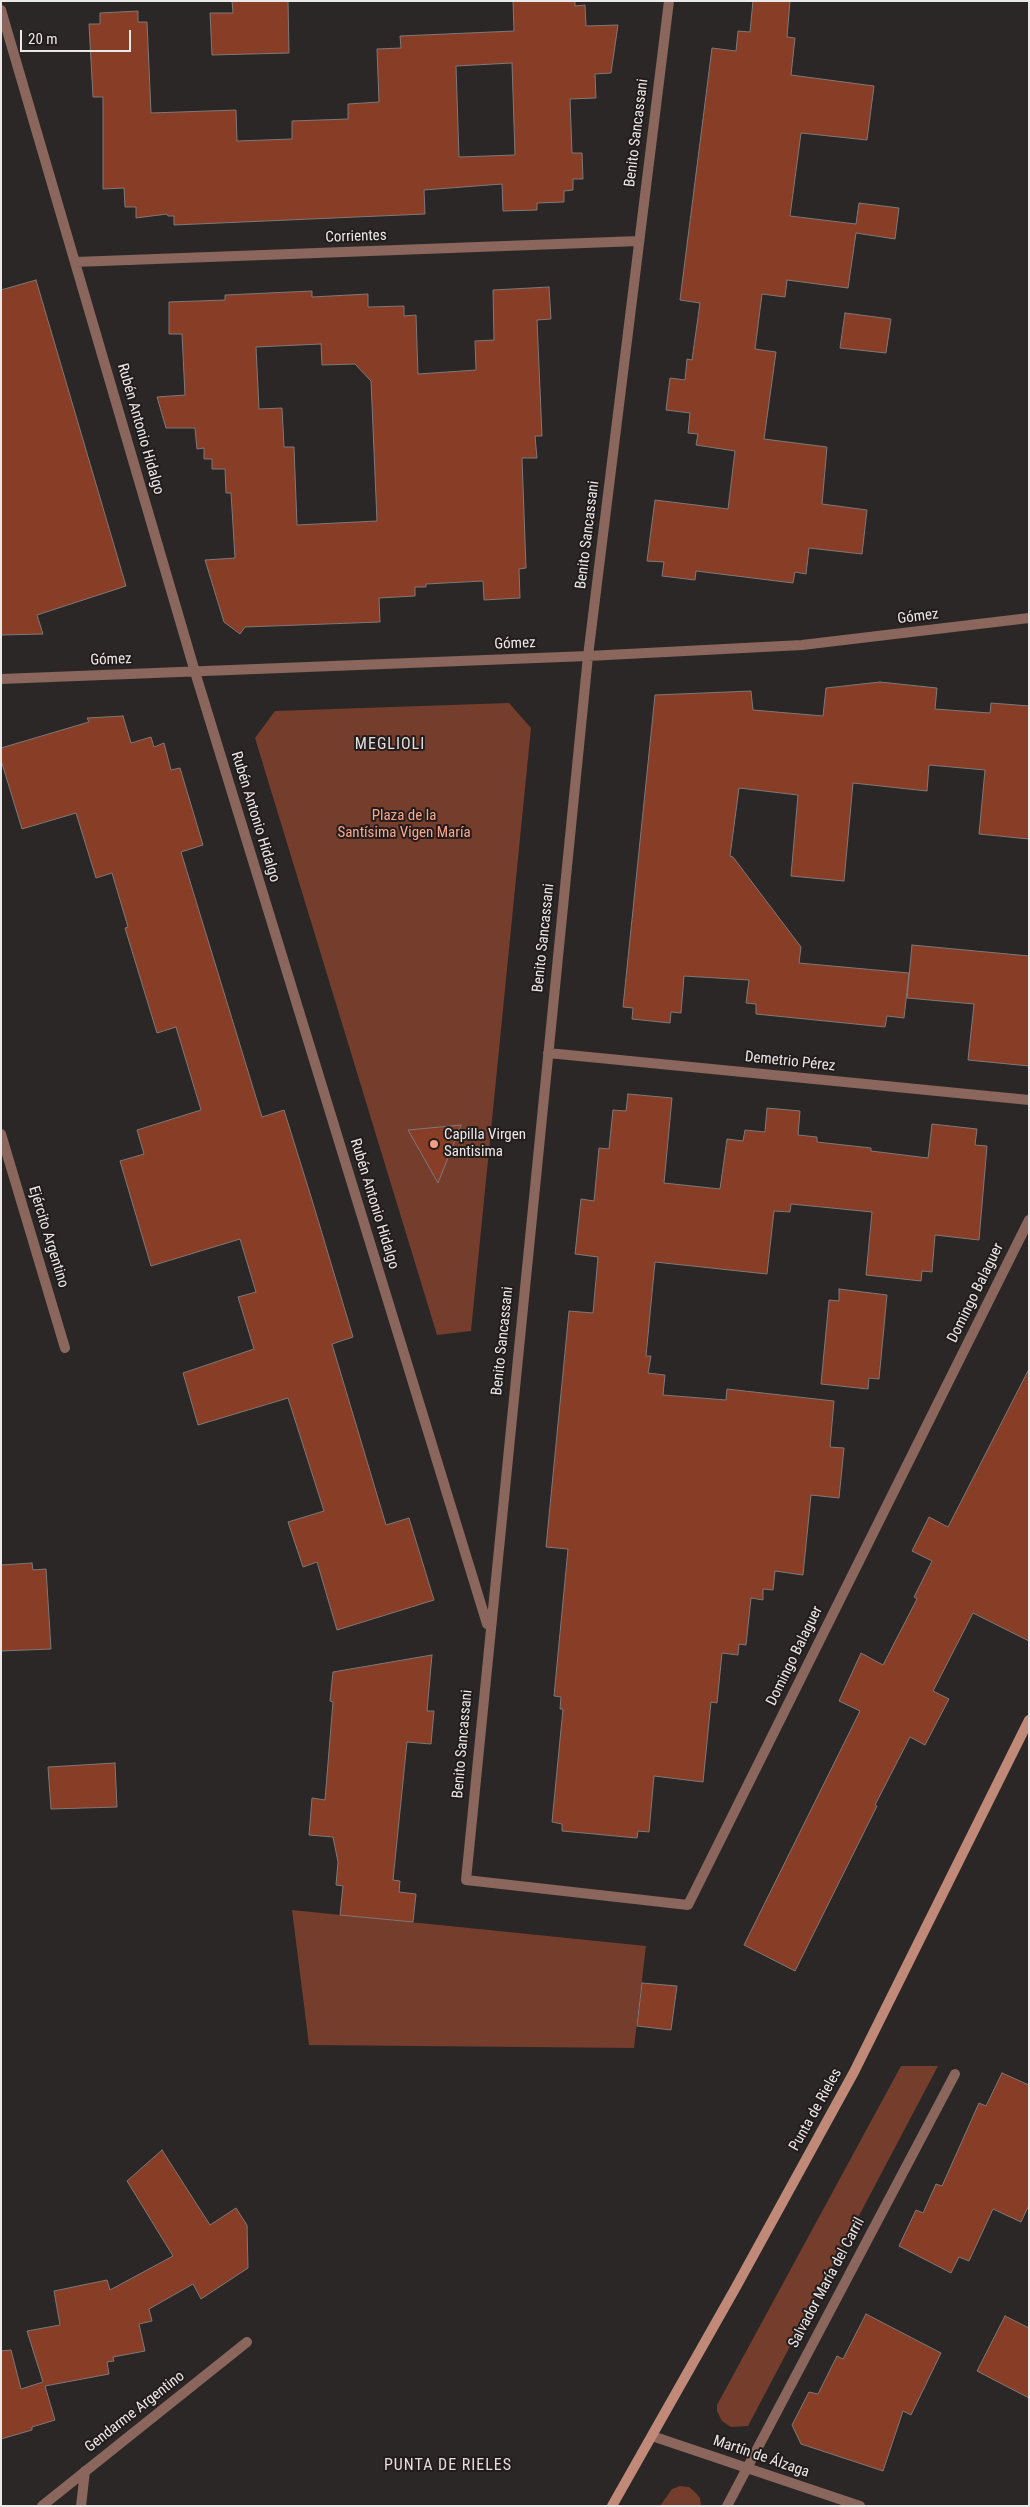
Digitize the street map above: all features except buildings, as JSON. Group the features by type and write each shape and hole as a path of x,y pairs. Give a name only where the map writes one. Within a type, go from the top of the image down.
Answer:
{"street":[{"name":"Benito Sancassani","path":"466,1880 489,1630 588,656 669,1"},
{"name":"Rubén Antonio Hidalgo","path":"1,10 195,672 489,1630"},
{"name":"Corrientes","path":"75,262 639,241"},
{"name":"Gómez","path":"1,679 588,656 802,645 1029,618"},
{"name":"Demetrio Pérez","path":"548,1053 1029,1100"},
{"name":"Ejército Argentino","path":"1,1134 66,1348"},
{"name":"Domingo Balaguer","path":"466,1880 688,1905 1029,1220"},
{"name":"Punta de Rieles","path":"612,2506 854,2072 1029,1720"},
{"name":"Salvador María del Carril","path":"727,2506 955,2074"},
{"name":"Gendarme Argentino","path":"42,2506 247,2342"},
{"name":"Martín de Álzaga","path":"652,2436 860,2506"},
{"path":"81,2506 85,2471"}],"green space":[{"name":"Plaza de la Santísima Vigen María","path":"509,703 531,728 471,1331 437,1335 255,738 275,711"},
{"path":"292,1910 646,1946 634,2048 309,2045"},
{"path":"901,2066 938,2066 748,2426 731,2427 722,2421 717,2411 717,2405"},
{"path":"680,2486 689,2487 695,2492 700,2498 701,2506 660,2506 672,2489"}],"place":[{"name":"Capilla Virgen Santisima","path":"434,1144"}],"district":[{"name":"MEGLIOLI","path":"390,745"},
{"name":"PUNTA DE RIELES","path":"448,2466"}]}
